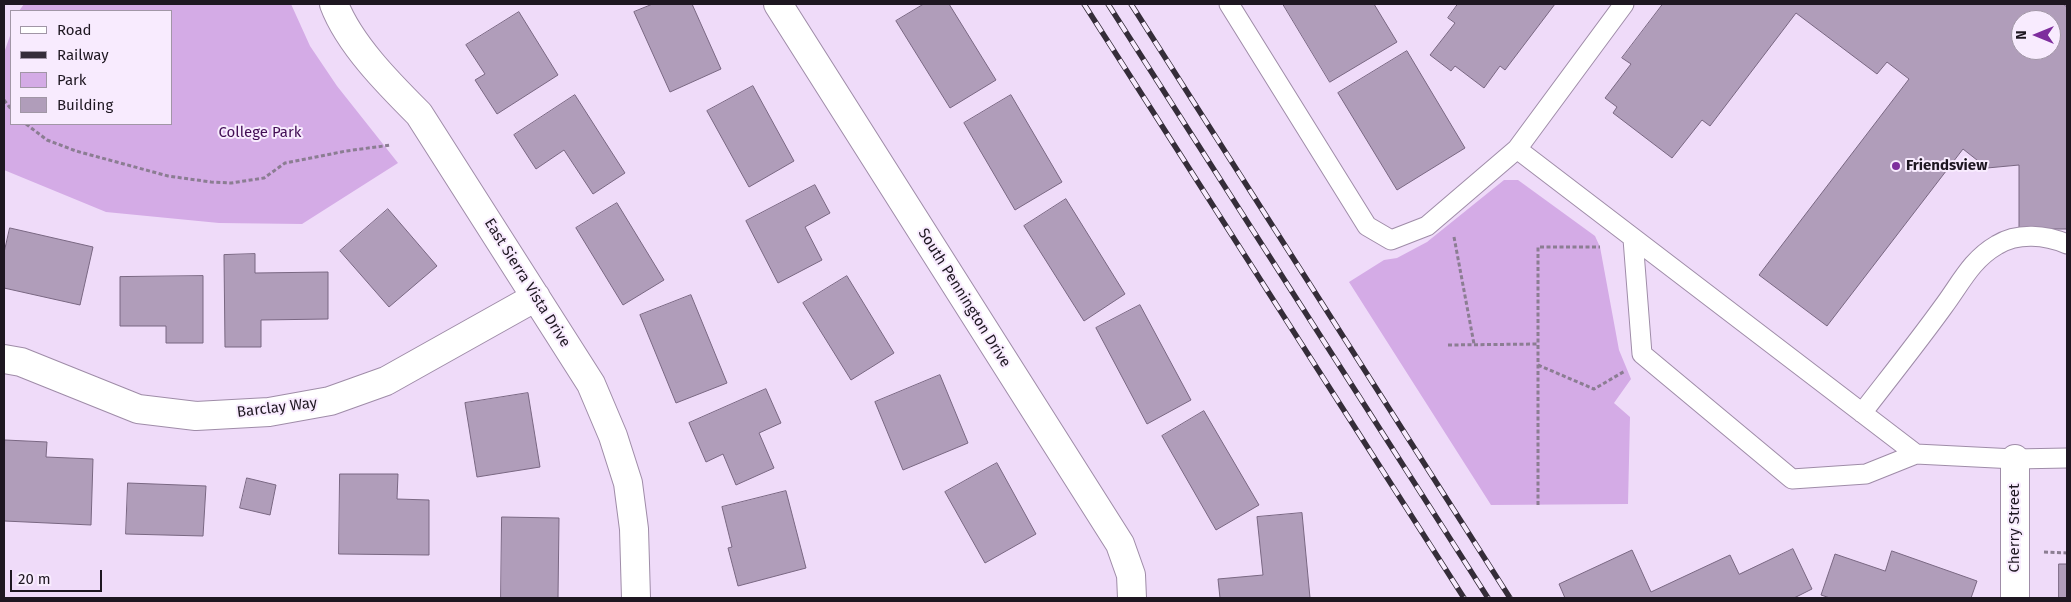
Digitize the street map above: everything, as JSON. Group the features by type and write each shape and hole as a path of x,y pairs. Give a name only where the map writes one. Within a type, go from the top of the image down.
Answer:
{"street":[{"name":"East Sierra Vista Drive","path":"334,4 362,51 387,81 419,114 591,384 613,436 628,483 634,528 636,598"},
{"name":"South Pennington Drive","path":"778,4 1120,544 1131,575 1132,598"},
{"name":"Barclay Way","path":"4,359 21,362 138,409 196,416 269,412 330,401 386,381 536,298"},
{"name":"Cherry Street","path":"2015,458 2015,598"}],"lane":[{"path":"1229,4 1368,226 1391,240 1427,226 1516,149 1624,4"},
{"path":"1516,149 1916,454"},
{"path":"1862,413 1944,306 1977,259 1999,243 2029,236 2054,239 2067,244"},
{"path":"1633,239 1642,354 1792,479 1866,474 1916,454 2067,458"}],"path":[{"path":"27,125 47,140 76,151 168,176 211,182 231,183 264,178 285,163 346,151 391,146"},
{"path":"1454,235 1474,344"},
{"path":"1538,505 1538,247 1600,247"},
{"path":"1448,345 1538,344"},
{"path":"1538,365 1594,388 1627,369"},
{"path":"2043,552 2067,553"}],"green space":[{"name":"College Park","path":"24,4 291,4 310,46 337,86 398,163 302,224 219,223 106,212 4,170 4,53 10,36 10,125 172,125 172,10 20,10"},
{"path":"1504,180 1518,180 1595,236 1600,247 1619,350 1631,379 1614,403 1630,417 1628,504 1491,505 1349,282 1384,260 1397,258 1427,242"}],"building":[{"path":"653,4 692,4 721,69 670,92 634,12"},
{"path":"924,4 949,4 996,80 950,108 896,21"},
{"path":"1283,4 1374,4 1397,42 1330,82"},
{"path":"1458,4 1555,4 1505,70 1500,66 1484,88 1455,66 1451,71 1430,55 1455,23 1448,18"},
{"name":"Friendsview","path":"1663,4 2063,4 2067,7 2067,229 2019,229 2019,165 1987,168 1963,149 1827,326 1759,275 1909,79 1887,62 1877,74 1796,13 1710,126 1702,120 1672,158 1613,113 1617,107 1605,98 1631,64 1622,58"},
{"path":"519,12 558,75 497,114 475,80 485,74 466,45"},
{"path":"1407,51 1465,148 1397,190 1338,93"},
{"path":"753,86 794,161 749,187 707,111"},
{"path":"575,95 625,173 593,194 564,150 536,169 514,135"},
{"path":"1011,95 1062,182 1015,210 964,123"},
{"path":"815,185 830,213 805,227 822,260 778,283 746,221"},
{"path":"1066,199 1125,294 1084,321 1024,226"},
{"path":"617,203 664,280 623,305 576,228"},
{"path":"388,209 437,266 389,307 340,251"},
{"path":"10,228 93,247 80,305 4,288 4,253"},
{"path":"255,254 255,273 328,272 328,319 261,320 261,347 225,347 224,255"},
{"path":"203,276 203,343 166,343 166,326 120,326 120,277"},
{"path":"847,276 894,353 851,380 803,303"},
{"path":"691,295 727,383 676,403 640,315"},
{"path":"1140,305 1191,400 1147,424 1096,328"},
{"path":"940,375 968,443 903,470 875,402"},
{"path":"766,389 781,423 759,433 774,468 736,485 723,454 706,462 689,423"},
{"path":"528,393 540,467 477,477 465,403"},
{"path":"1204,411 1259,505 1216,530 1162,436"},
{"path":"5,440 47,442 46,457 93,459 91,525 4,521"},
{"path":"997,463 1036,534 985,563 945,492"},
{"path":"340,474 398,474 397,499 429,500 429,555 339,554"},
{"path":"247,478 276,485 270,515 240,508"},
{"path":"128,483 206,486 203,536 126,534"},
{"path":"786,491 806,568 738,586 728,548 732,547 722,507"},
{"path":"1302,513 1310,598 1220,598 1218,579 1263,575 1257,517"},
{"path":"502,517 559,518 558,598 501,598"},
{"path":"1793,549 1812,589 1794,598 1565,598 1559,584 1632,550 1651,592 1730,555 1739,574"},
{"path":"1892,551 1977,581 1971,598 1830,598 1821,595 1835,554 1885,571"},
{"path":"2059,564 2067,564 2067,598 2059,598"}],"railway":[{"path":"1084,4 1464,598"},
{"path":"1108,4 1488,598"},
{"path":"1131,4 1510,598"}],"place":[{"name":"Friendsview","path":"1896,166"}]}
